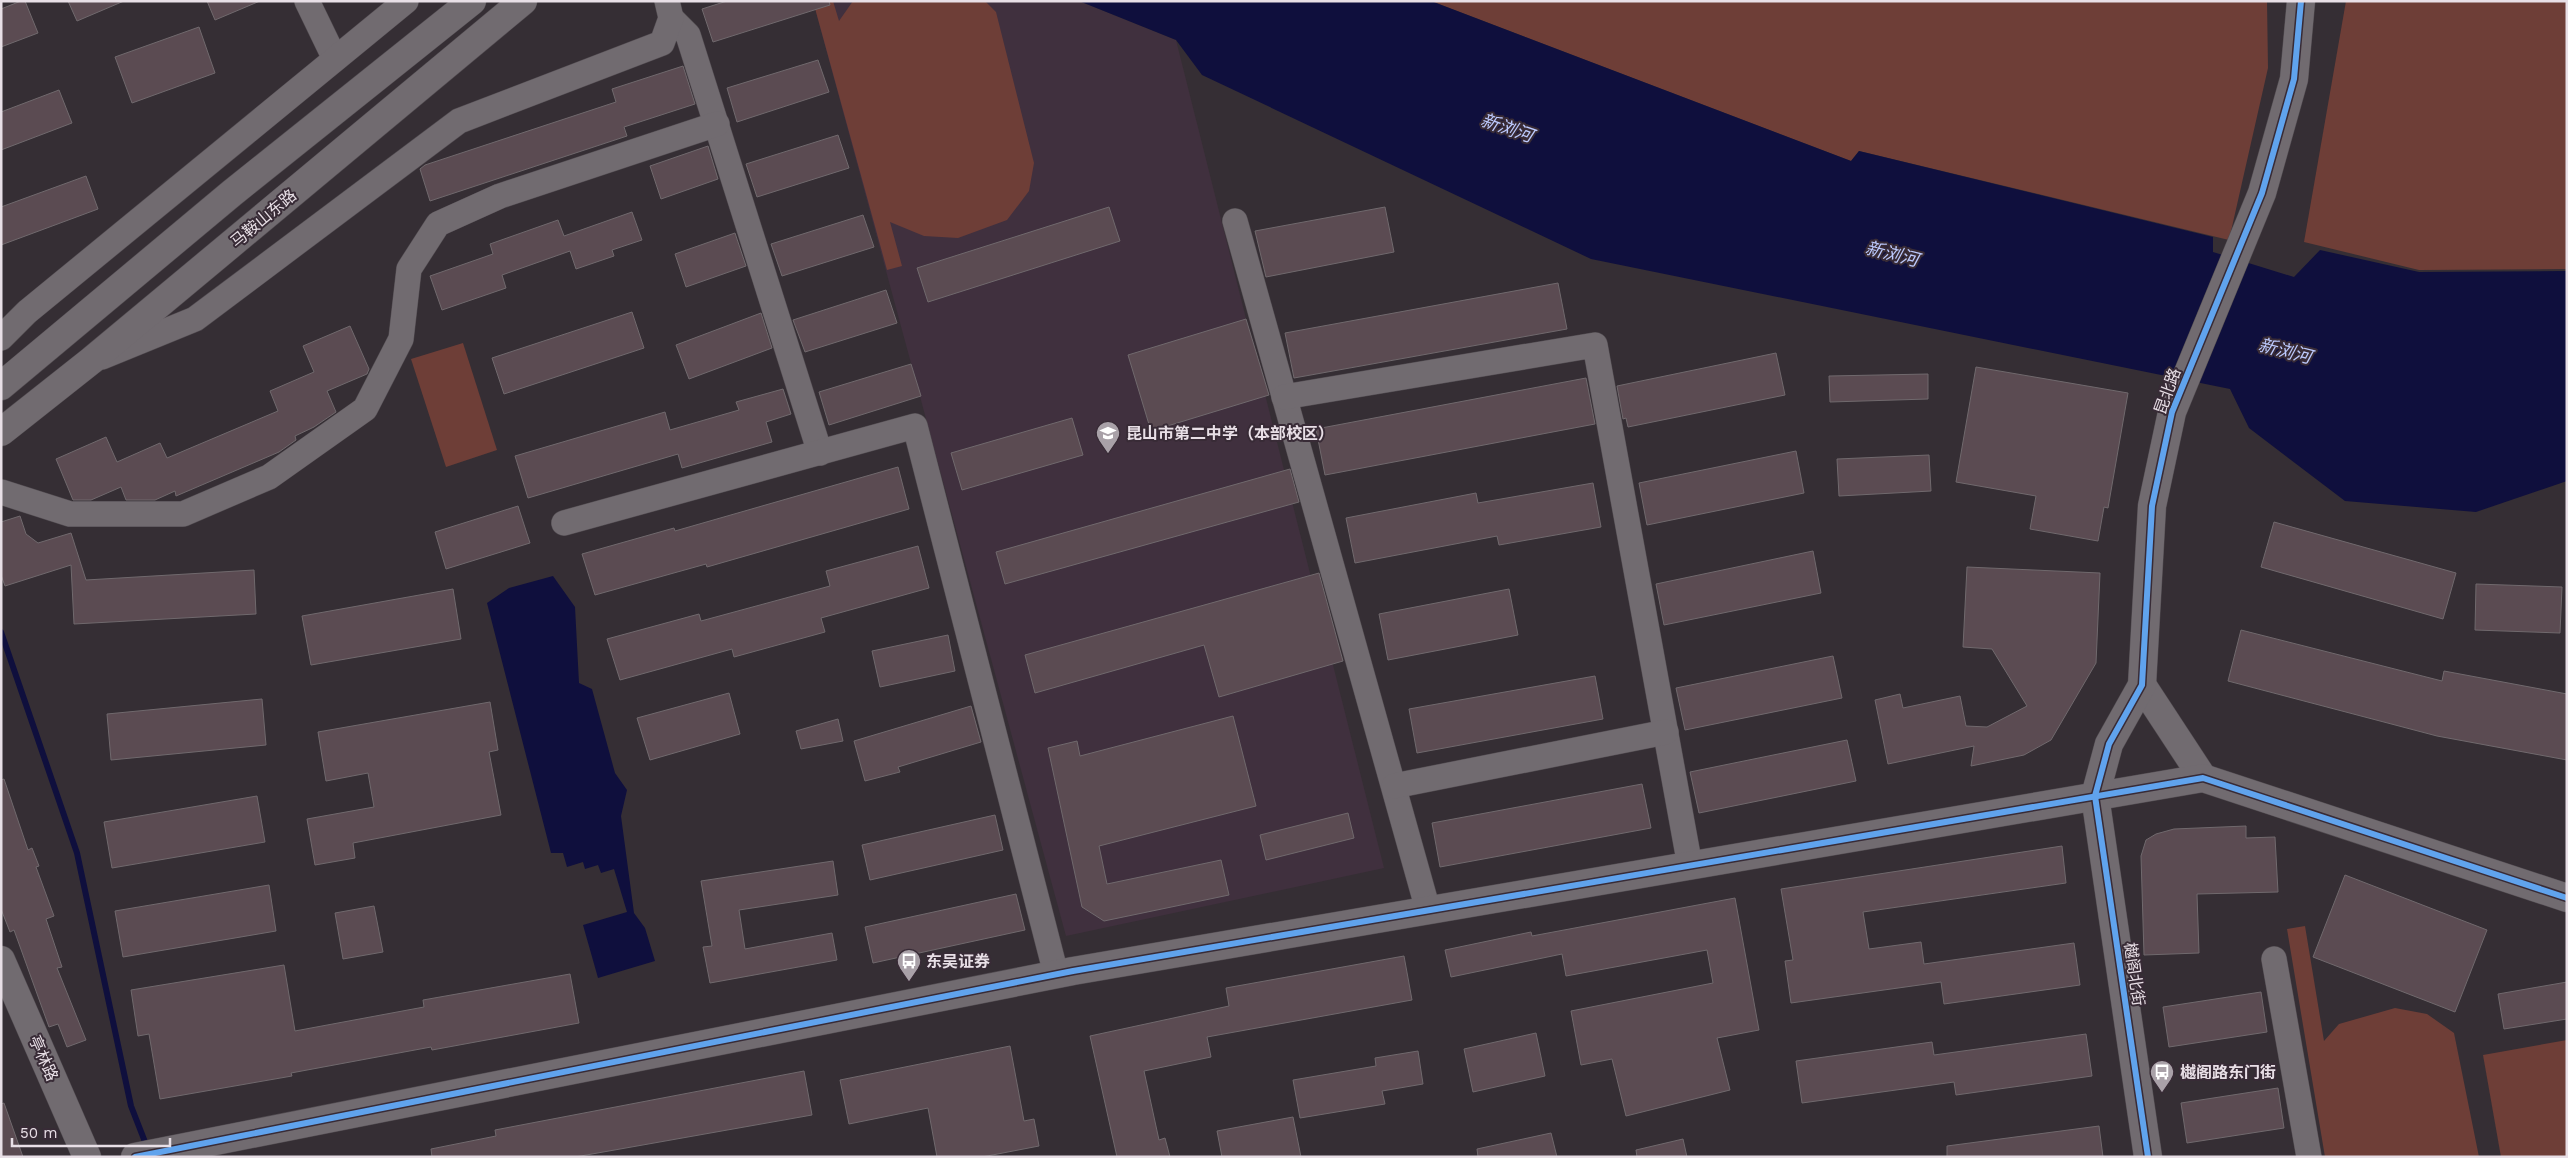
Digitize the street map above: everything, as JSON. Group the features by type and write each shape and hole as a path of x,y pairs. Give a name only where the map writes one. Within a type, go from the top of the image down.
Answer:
{"street":[{"path":"307,1 335,59"},
{"path":"1,338 27,312 406,1"},
{"path":"1,386 232,193 472,1"},
{"name":"马鞍山东路","path":"1,432 92,360 523,1"},
{"name":"昆北路","path":"2095,796 2109,744 2142,685 2152,506 2172,412 2262,193 2294,79 2301,1"},
{"path":"669,10 688,35 820,453"},
{"path":"92,360 195,319 459,120 549,88 662,43 669,10"},
{"path":"1,492 70,514 183,514 269,477 365,409 401,339 409,269 438,224 500,196 717,124"},
{"path":"1235,221 1428,910"},
{"path":"1284,397 1595,345 1690,866"},
{"path":"564,523 915,426 1056,974"},
{"path":"2142,685 2203,778"},
{"path":"1394,786 1666,732"},
{"path":"135,1157 1056,974 2203,778 2567,898"},
{"name":"樾阁北街","path":"2095,796 2148,1157"},
{"path":"2274,959 2309,1157"},
{"name":"亭林路","path":"1,960 87,1157"}],"shaded area":[{"name":"昆山市第二中学（本部校区）","path":"813,1 1079,1 1176,40 1384,868 1066,936"},
{"path":"813,1 833,1 839,21 853,1 985,1 996,12 1034,163 1029,191 1007,220 958,238 924,236 890,222 902,266 887,270"},
{"path":"1431,1 2267,1 2268,68 2229,240 1859,151 1851,161"},
{"path":"2346,1 2567,1 2567,269 2419,270 2304,242"},
{"path":"463,343 497,450 446,467 411,359"},
{"path":"2305,926 2324,1041 2339,1024 2395,1008 2427,1014 2454,1033 2479,1157 2325,1157 2287,929"},
{"path":"2567,1040 2567,1157 2501,1157 2483,1055"}],"water":[{"name":"新浏河","path":"1079,1 1431,1 1851,161 1859,151 2213,237 2213,252 2294,277 2320,250 2419,272 2567,271 2567,481 2476,512 2345,501 2249,428 2230,389 1591,259 1202,75 1176,40"},
{"path":"553,576 575,607 579,683 592,689 615,773 627,790 621,816 634,913 645,928 655,961 598,978 583,925 627,912 614,869 601,873 598,865 585,869 583,862 567,867 563,853 551,853 487,603 509,588"}],"building":[{"path":"25,1 38,33 1,47 1,9"},
{"path":"68,1 124,1 77,21"},
{"path":"207,1 260,1 215,20"},
{"path":"727,1 829,1 830,5 713,42 702,9"},
{"path":"199,27 215,73 132,103 115,57"},
{"path":"818,60 829,92 737,122 727,88"},
{"path":"683,66 695,104 624,127 627,136 430,201 420,169 425,165 616,102 612,89"},
{"path":"59,90 72,123 1,150 1,112"},
{"path":"838,135 849,168 757,197 746,164"},
{"path":"708,146 718,179 661,199 650,166"},
{"path":"86,176 98,209 1,245 1,207"},
{"path":"1109,207 1120,241 928,302 917,268"},
{"path":"1385,207 1394,252 1266,277 1255,231"},
{"path":"632,212 642,240 612,250 614,256 576,269 570,251 502,275 506,288 442,310 430,276 493,254 490,244 558,220 564,236"},
{"path":"863,215 874,247 782,276 771,244"},
{"path":"735,233 746,266 686,287 675,254"},
{"path":"1558,283 1567,329 1294,378 1285,333"},
{"path":"886,290 897,323 805,352 793,320"},
{"path":"632,312 644,348 504,394 492,358"},
{"path":"761,313 772,348 689,379 676,345"},
{"path":"1246,319 1269,395 1151,431 1128,355"},
{"path":"350,326 369,369 367,374 327,391 336,412 314,427 295,436 296,440 279,452 176,496 175,491 155,500 126,500 121,487 91,500 73,500 56,459 106,437 117,462 160,443 167,458 278,411 270,391 314,372 303,346"},
{"path":"1776,353 1785,395 1628,427 1626,418 1623,419 1617,386"},
{"path":"911,364 921,396 829,425 819,392"},
{"path":"1976,367 2128,393 2108,508 2104,507 2098,541 2030,529 2036,496 1956,482"},
{"path":"1928,374 1928,399 1830,402 1829,376"},
{"path":"1586,378 1595,424 1325,475 1316,429"},
{"path":"783,389 791,414 766,422 772,442 682,468 678,454 528,498 515,456 665,412 670,430 739,410 736,402"},
{"path":"1072,418 1083,455 962,490 951,453"},
{"path":"1796,451 1804,493 1647,525 1639,483"},
{"path":"1929,455 1931,491 1839,496 1837,459"},
{"path":"898,467 909,509 707,567 706,564 595,595 582,554 674,528 675,531"},
{"path":"1290,469 1299,502 1005,584 996,552"},
{"path":"1593,483 1601,527 1499,545 1497,536 1355,563 1346,518 1476,493 1478,503"},
{"path":"518,506 530,543 446,569 435,532"},
{"path":"20,516 26,534 38,543 71,533 86,580 254,570 256,614 74,624 71,565 5,586 1,575 1,522"},
{"path":"2274,522 2456,573 2443,619 2261,567"},
{"path":"918,546 929,588 821,618 825,632 734,657 732,649 620,680 607,639 699,614 701,621 830,586 826,571"},
{"path":"1813,551 1821,593 1664,625 1656,584"},
{"path":"1967,567 2100,573 2096,663 2051,740 2024,755 1971,766 1974,746 1888,764 1875,700 1900,694 1903,708 1960,696 1966,726 1987,727 2027,706 1992,649 1963,647"},
{"path":"1319,573 1343,661 1219,697 1204,645 1035,693 1025,655"},
{"path":"2476,584 2562,587 2560,633 2475,630"},
{"path":"453,589 461,639 311,665 302,616"},
{"path":"1509,589 1518,635 1388,660 1379,614"},
{"path":"2241,630 2442,681 2444,671 2567,694 2567,760 2437,736 2228,681"},
{"path":"948,635 955,671 880,687 872,651"},
{"path":"1833,656 1842,698 1685,730 1676,688"},
{"path":"1595,676 1603,719 1417,753 1409,709"},
{"path":"729,693 740,734 650,760 637,718"},
{"path":"262,699 266,745 111,760 107,714"},
{"path":"490,702 498,750 489,752 501,815 353,843 355,858 315,865 307,819 374,807 368,773 326,781 318,732"},
{"path":"971,706 981,742 898,767 900,772 865,781 854,741"},
{"path":"1233,716 1256,806 1099,846 1107,884 1221,860 1229,895 1104,921 1082,907 1048,748 1077,741 1080,756"},
{"path":"838,719 843,741 801,749 796,731"},
{"path":"1847,740 1856,781 1699,813 1690,772"},
{"path":"4,779 28,850 32,848 39,866 36,867 54,916 46,919 62,967 57,968 86,1040 67,1047 58,1024 49,1027 14,930 10,932 1,909 1,780"},
{"path":"1642,784 1651,828 1440,867 1432,823"},
{"path":"257,796 265,842 112,868 104,822"},
{"path":"1348,813 1354,838 1266,860 1260,835"},
{"path":"995,815 1003,850 870,880 862,845"},
{"path":"2246,826 2246,838 2275,837 2278,892 2197,894 2199,953 2144,955 2141,856 2146,840 2156,834 2174,829"},
{"path":"2062,846 2066,883 1863,912 1869,949 1921,942 1924,964 2074,943 2080,985 1944,1004 1941,982 1791,1003 1785,961 1793,960 1781,889"},
{"path":"833,861 838,895 739,910 745,949 832,933 837,960 710,983 703,947 712,946 701,881"},
{"path":"2345,875 2487,930 2455,1012 2313,957"},
{"path":"269,885 276,931 123,957 115,911"},
{"path":"1016,894 1025,930 873,963 865,927"},
{"path":"1735,898 1759,1030 1717,1038 1730,1090 1626,1116 1612,1059 1581,1065 1571,1011 1713,983 1707,950 1566,976 1562,954 1451,977 1445,950 1531,932 1532,936"},
{"path":"374,906 383,952 343,959 335,913"},
{"path":"1404,956 1412,1000 1207,1037 1211,1057 1144,1071 1159,1140 1165,1138 1170,1157 1117,1157 1090,1036 1229,1006 1226,988"},
{"path":"284,965 295,1031 424,1007 423,1000 570,974 579,1023 432,1050 431,1047 291,1073 292,1076 160,1099 149,1034 138,1036 131,990"},
{"path":"2567,982 2567,1019 2504,1029 2498,994"},
{"path":"2261,992 2267,1032 2169,1047 2163,1007"},
{"path":"1536,1033 1545,1076 1473,1092 1464,1049"},
{"path":"2086,1034 2092,1076 1956,1095 1954,1082 1802,1103 1796,1061 1932,1042 1934,1055"},
{"path":"1010,1046 1024,1121 1034,1119 1039,1146 982,1157 937,1157 928,1108 849,1124 840,1080"},
{"path":"1418,1051 1423,1084 1382,1091 1385,1104 1300,1118 1293,1080 1376,1066 1375,1058"},
{"path":"804,1071 812,1115 575,1157 432,1157 431,1149 496,1136 495,1130"},
{"path":"2278,1088 2284,1128 2187,1143 2181,1103"},
{"path":"4,1103 23,1157 1,1157 1,1104"},
{"path":"1293,1117 1301,1157 1222,1157 1217,1131"},
{"path":"2099,1126 2103,1157 1947,1157 1947,1146"},
{"path":"1551,1133 1557,1157 1478,1157 1477,1149"},
{"path":"1683,1139 1687,1157 1637,1157 1636,1150"}],"waterway":[{"path":"1,632 77,853 131,1106 147,1147"}],"cycle path":[{"path":"2148,1157 2095,796 2109,744 2142,685 2152,506 2172,412 2262,193 2294,79 2301,1"},
{"path":"135,1157 1073,971 2203,778 2567,898"}],"place":[{"name":"昆山市第二中学（本部校区）","path":"1108,454"},
{"name":"东吴证券","path":"909,982"},
{"name":"樾阁路东门街","path":"2162,1093"}]}
